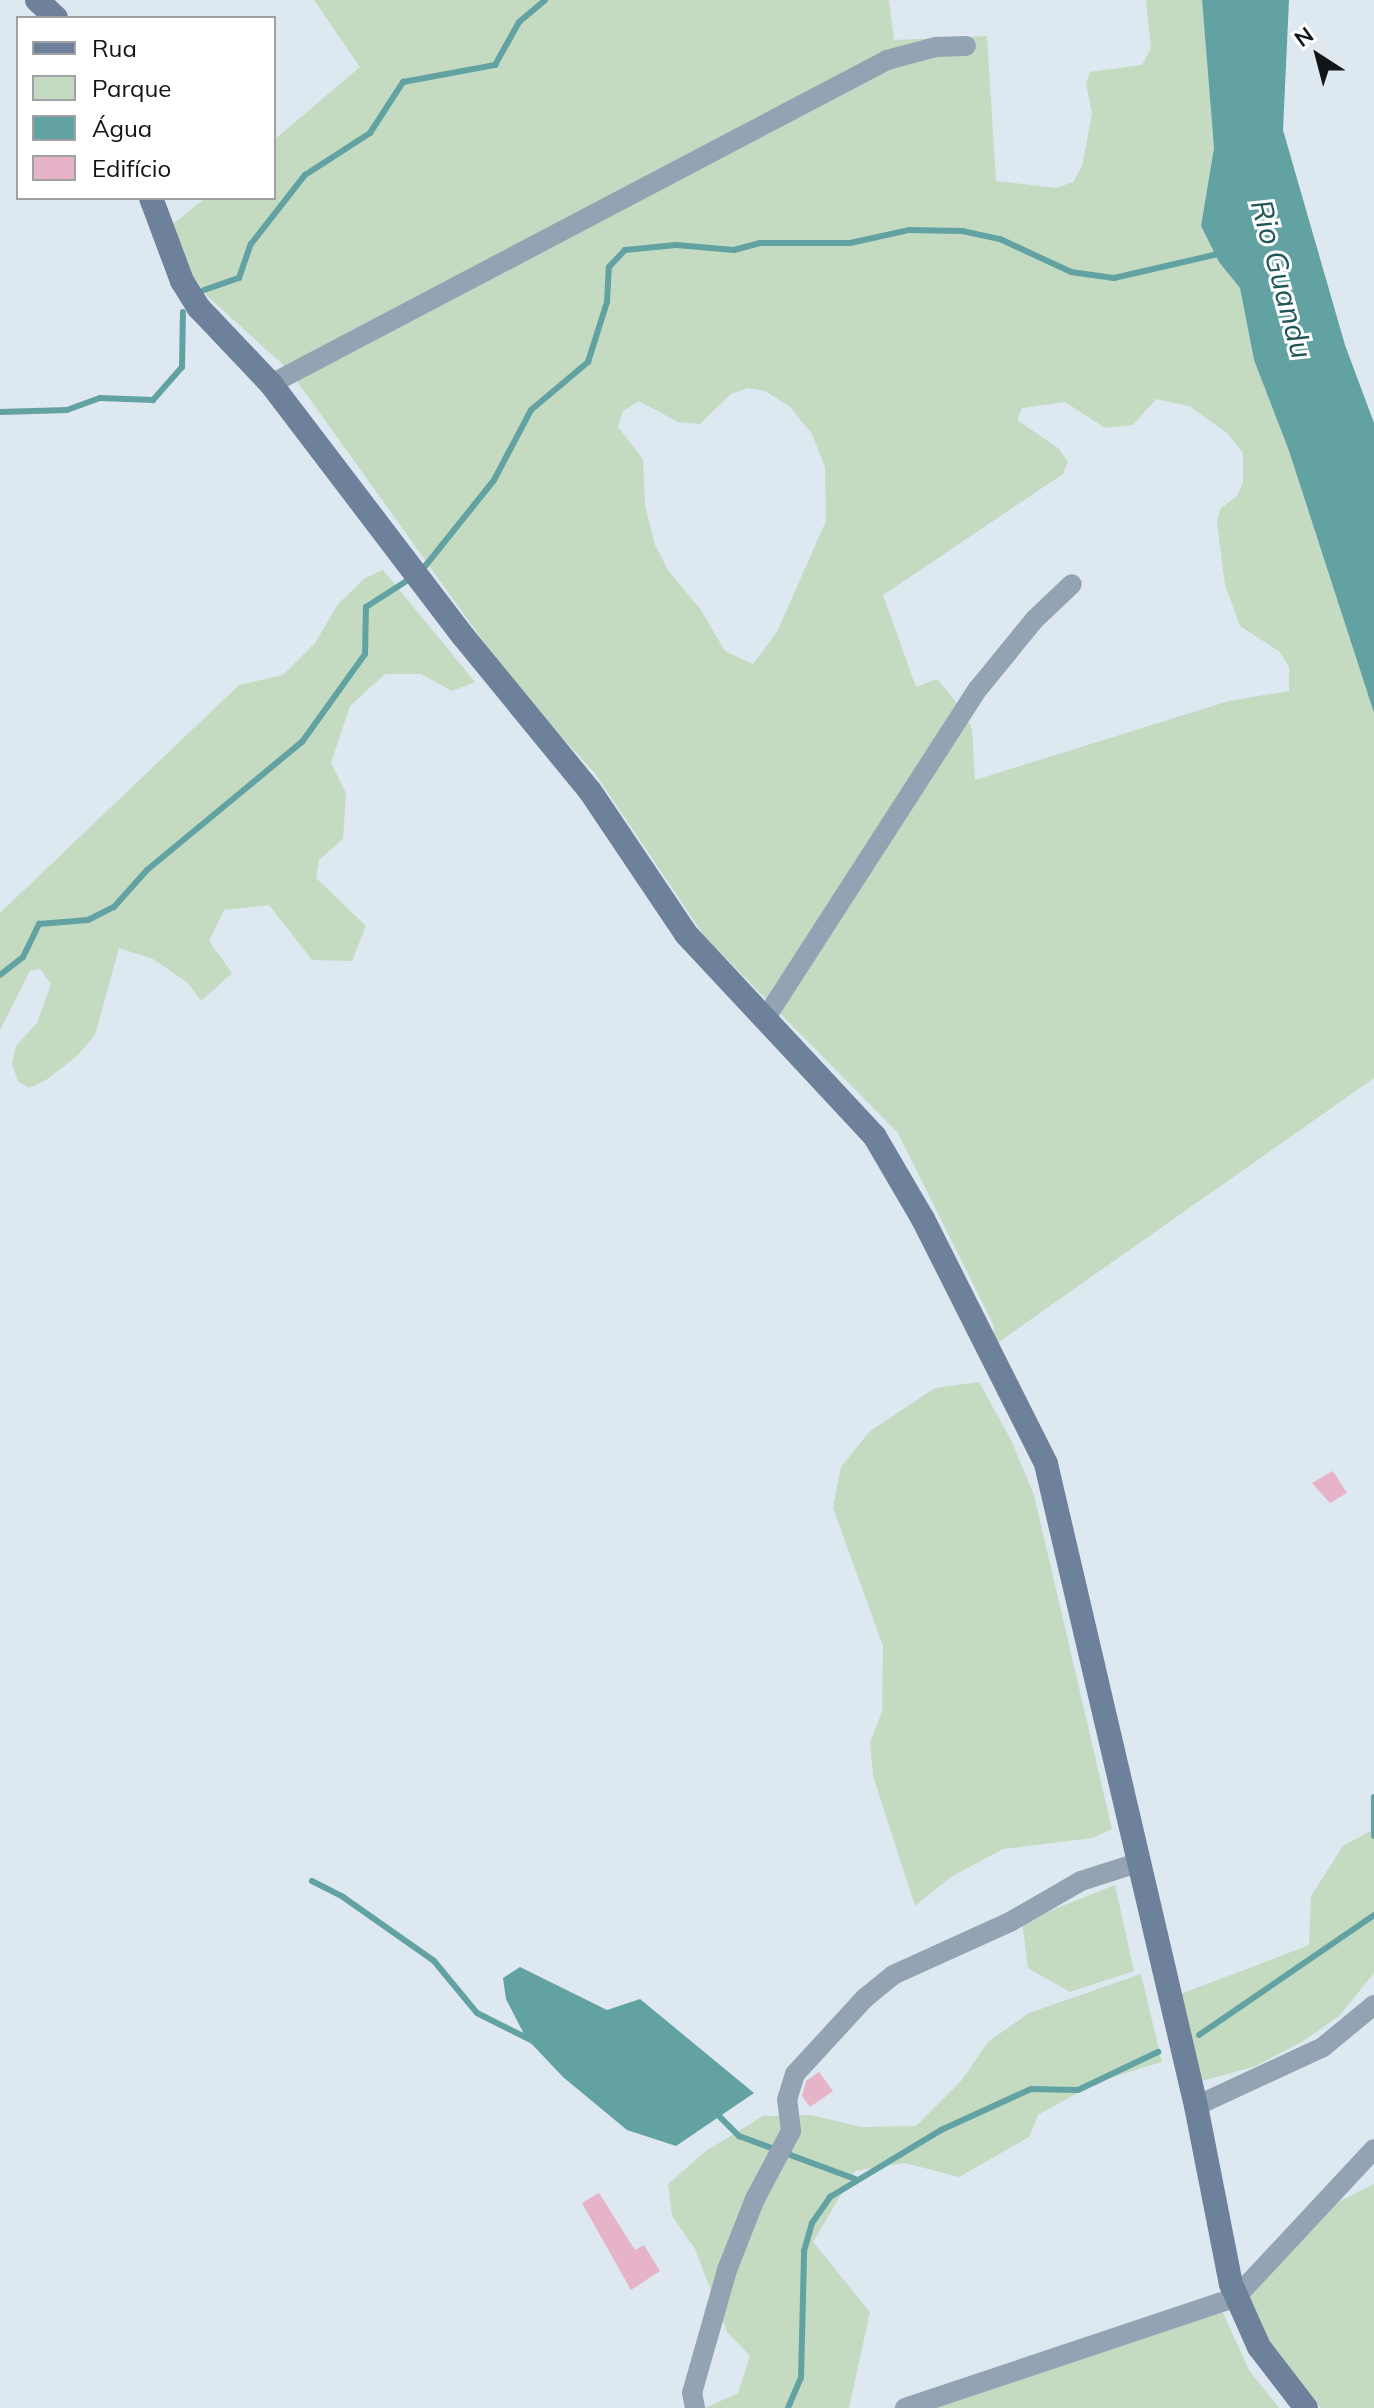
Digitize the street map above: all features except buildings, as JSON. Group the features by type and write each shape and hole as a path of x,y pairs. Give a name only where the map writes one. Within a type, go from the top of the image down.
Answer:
{"main road":[{"path":"37,0 54,16"},
{"path":"152,200 182,281 198,307 271,384 463,636 590,791 686,934 875,1137 923,1219 1046,1464 1196,2106 1236,2297 1259,2347 1306,2408"}],"street":[{"path":"271,384 887,60 936,47 966,46"},
{"path":"765,1019 978,689 1025,629 1072,584"},
{"path":"695,2408 692,2393 727,2270 747,2217 791,2131 787,2100 795,2074 865,1998 893,1975 1010,1922 1081,1881 1137,1863"},
{"path":"1196,2106 1323,2047 1374,2005"},
{"path":"905,2408 1236,2297 1374,2149"}],"green space":[{"path":"314,0 889,0 894,40 987,36 996,181 1056,188 1073,182 1082,166 1092,114 1086,83 1090,72 1142,65 1151,48 1146,0 1202,0 1214,148 1201,226 1219,262 1240,288 1254,360 1289,451 1374,713 1374,1078 993,1346 994,1326 898,1133 705,937 594,772 519,691 289,370 207,296 188,269 173,224 203,200 276,200 276,138 360,67","holes":["748,388 765,391 789,406 812,434 825,467 826,521 777,632 753,664 725,651 701,610 669,572 655,545 645,505 643,459 618,427 623,411 639,401 678,422 700,424 731,394","1156,399 1189,406 1226,432 1243,453 1243,482 1237,496 1220,509 1217,523 1225,585 1240,626 1280,652 1289,667 1289,691 1229,701 975,780 972,729 965,713 937,679 916,687 883,595 1063,474 1068,462 1058,448 1017,420 1022,408 1065,402 1105,428 1133,425"]},
{"path":"383,570 475,682 452,691 421,674 385,674 350,706 331,763 346,793 343,839 319,860 316,878 366,926 352,961 312,960 269,905 224,910 209,941 232,973 201,1001 188,983 153,959 119,948 95,1035 77,1056 46,1080 29,1088 18,1081 12,1064 16,1046 37,1023 51,984 40,969 30,971 0,1030 0,913 239,685 283,675 315,643 338,604 365,578"},
{"path":"979,1382 1011,1440 1034,1495 1112,1829 1092,1838 1003,1849 951,1877 915,1906 873,1776 870,1742 882,1712 883,1646 833,1508 841,1467 869,1432 935,1388"},
{"path":"1374,1829 1374,1973 1339,2016 1305,2040 1256,2066 1198,2082 1173,1997 1309,1945 1311,1896 1343,1846"},
{"path":"1115,1885 1134,1971 1070,1992 1028,1968 1022,1922"},
{"path":"1141,1974 1162,2062 1099,2081 1038,2115 1029,2137 959,2177 905,2163 855,2171 813,2242 870,2312 849,2408 705,2408 738,2393 750,2356 727,2332 695,2249 672,2216 668,2184 706,2151 763,2116 811,2115 862,2127 916,2126 961,2081 988,2042 1029,2013"},
{"path":"1374,2184 1374,2408 1321,2408 1272,2353 1244,2288 1299,2233 1340,2201"},
{"path":"1220,2306 1249,2370 1279,2408 891,2408"}],"water":[{"name":"Rio Guandu","path":"1202,0 1289,0 1283,130 1345,345 1374,423 1374,713 1289,451 1254,360 1240,288 1219,262 1201,226 1214,148"},
{"path":"520,1967 607,2010 640,1999 754,2093 676,2146 627,2130 563,2077 526,2038 506,1999 503,1978"}],"waterway":[{"path":"204,290 239,278 251,244 305,175 370,133 403,82 495,65 519,22 545,0"},
{"path":"422,570 494,480 531,410 588,362 607,302 609,267 625,250 676,245 734,250 760,243 850,243 909,230 962,231 1000,239 1071,272 1114,278 1222,253"},
{"path":"0,412 67,410 100,398 153,400 182,367 183,312"},
{"path":"0,975 23,957 39,924 88,920 114,907 147,870 302,742 365,654 366,607 413,577"},
{"path":"1374,1797 1374,1836"},
{"path":"312,1881 343,1897 434,1961 477,2013 533,2041"},
{"path":"1199,2035 1374,1915"},
{"path":"788,2408 801,2378 804,2251 812,2223 830,2197 941,2130 1031,2089 1078,2090 1158,2052"},
{"path":"711,2108 739,2136 855,2179"}]}
